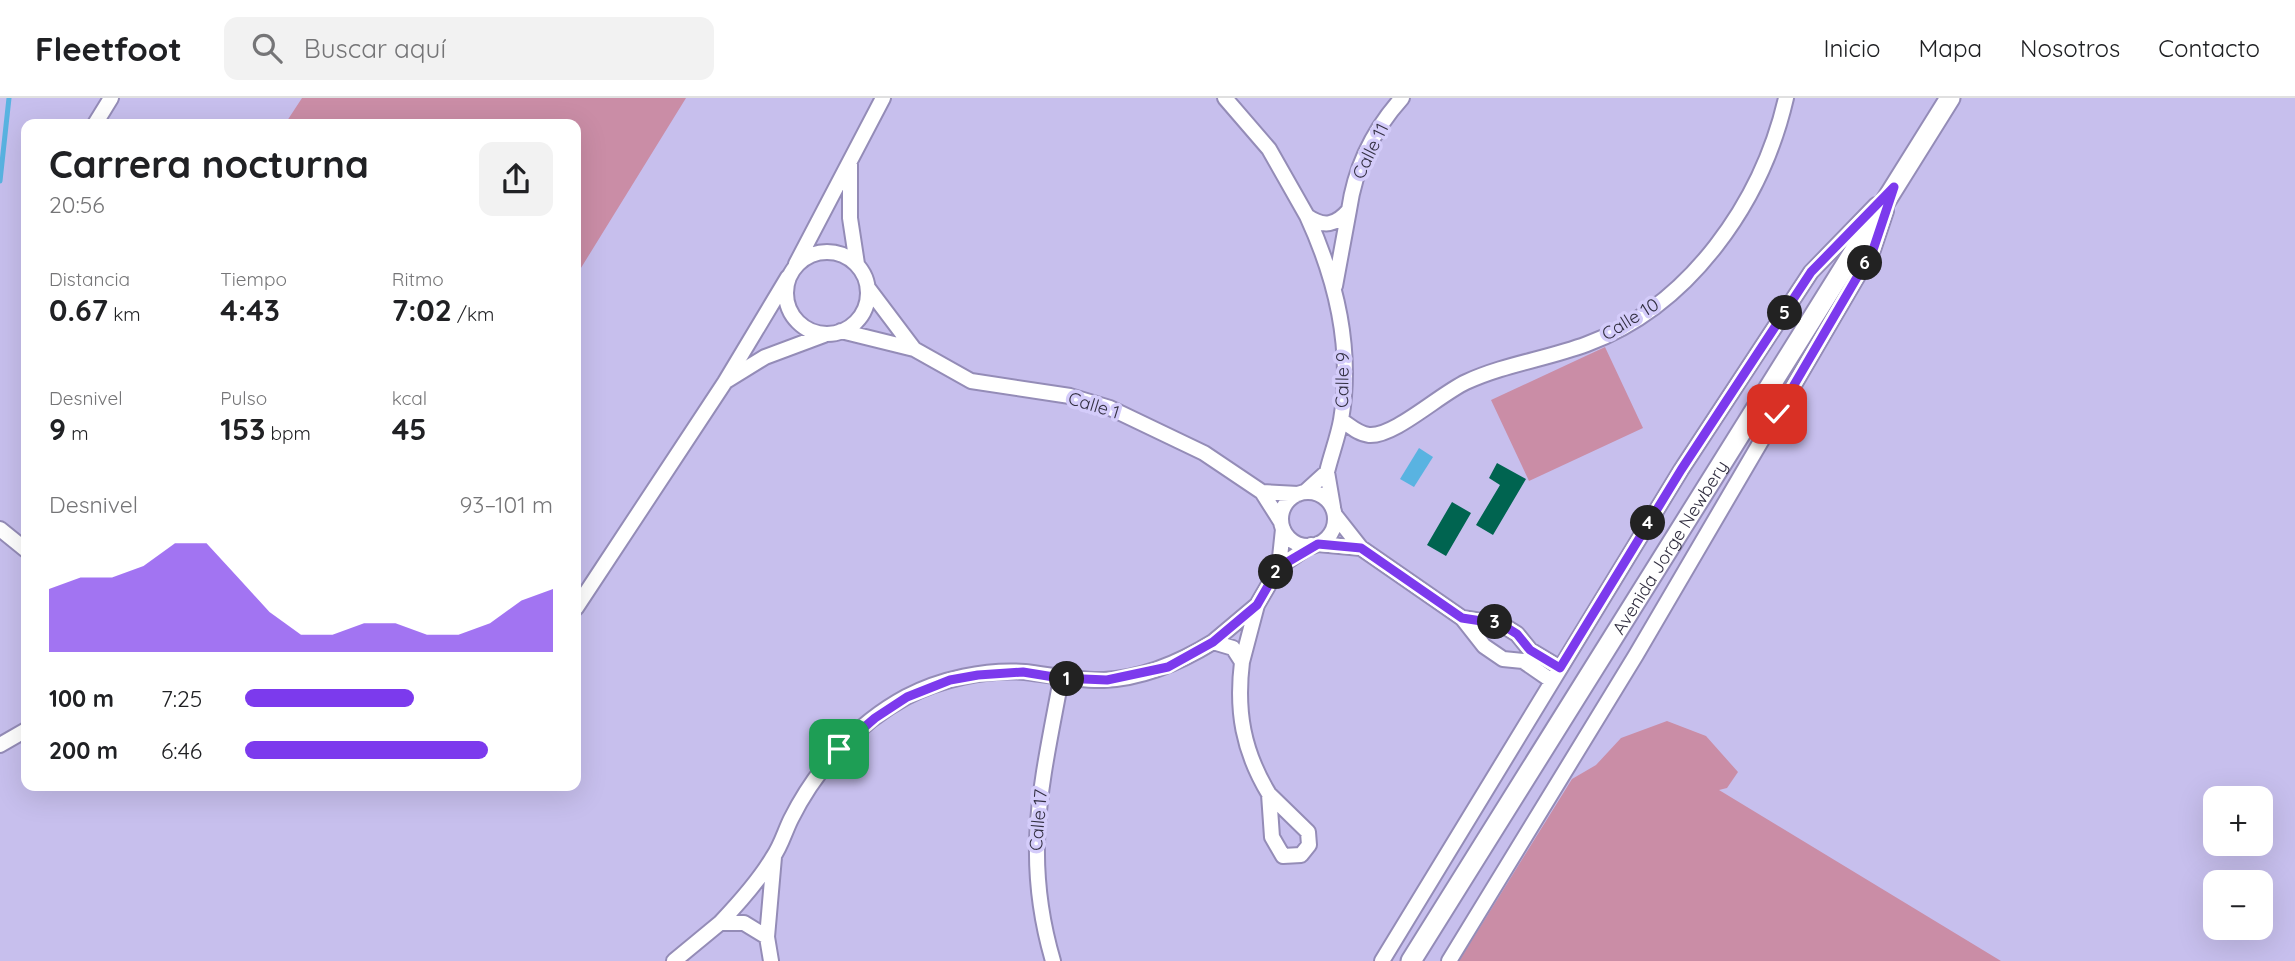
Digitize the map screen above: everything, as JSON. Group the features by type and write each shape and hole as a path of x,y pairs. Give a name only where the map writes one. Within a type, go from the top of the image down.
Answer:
{"main road":[{"name":"Avenida Jorge Newbery","path":"1411,961 1950,98"}],"street":[{"path":"98,119 111,98"},
{"path":"581,600 725,382 792,271 883,98"},
{"path":"1225,98 1244,117 1275,157 1307,216 1335,286"},
{"name":"Calle 11","path":"1335,286 1352,191 1372,139 1402,98"},
{"name":"Calle 10","path":"1341,420 1368,435 1388,431 1443,393 1488,372 1556,354 1609,335 1668,295 1708,256 1737,217 1763,167 1786,98"},
{"path":"850,161 850,208 857,264 868,288 914,349"},
{"path":"1382,961 1681,470 1811,272 1894,187"},
{"path":"1448,961 1636,655 1873,250 1894,187"},
{"path":"1307,216 1325,224 1335,222 1349,210"},
{"path":"857,264 833,252 806,257 792,271 787,303 792,316 814,332 834,332 914,349"},
{"name":"Calle 9","path":"1327,472 1341,420 1345,359 1335,286"},
{"path":"725,382 765,357 834,332 862,314 868,288"},
{"name":"Calle 1","path":"914,349 971,381 1070,396 1110,408 1204,453 1262,492"},
{"path":"1269,794 1254,767 1242,731 1239,690 1242,662 1257,605 1279,567 1286,502 1327,472 1334,512 1333,529 1315,545 1279,567"},
{"path":"1262,492 1325,497 1361,548 1462,618 1484,646 1503,659 1527,656"},
{"path":"1262,492 1297,544 1361,548"},
{"path":"0,529 21,546"},
{"path":"674,961 719,923 774,857 791,818 823,767 856,733 900,701 938,685 978,675 1023,672 1060,678 1107,680 1148,673 1187,658 1213,642 1257,605"},
{"path":"1462,618 1501,624 1517,634 1527,656 1556,674"},
{"path":"1213,642 1233,648 1242,662"},
{"name":"Calle 17","path":"1053,961 1040,912 1034,852 1039,794 1060,678"},
{"path":"0,744 21,733"},
{"path":"771,961 767,937 774,857"},
{"path":"719,923 744,923 767,937"}],"shaded area":[{"path":"302,98 686,98 581,268 581,119 288,119"},
{"path":"1605,347 1643,428 1529,481 1491,400"},
{"path":"1667,721 1706,736 1738,772 1727,788 1719,790 2001,961 1459,961 1572,779 1596,765 1621,738"}],"water":[{"path":"1419,448 1433,457 1414,487 1400,479"}],"building":[{"path":"1497,463 1526,479 1493,535 1476,525 1500,485 1489,478"},
{"path":"1452,502 1471,513 1446,556 1427,545"}],"waterway":[{"path":"0,181 9,98"}],"route":[{"path":"839,749 875,718 907,697 950,680 1023,672 1060,678 1107,680 1168,667 1213,642 1257,605 1279,567 1311,545 1318,544 1361,548 1462,618 1486,619 1501,624 1517,634 1530,650 1560,668 1681,470 1811,272 1894,187 1873,250 1777,414"}]}
